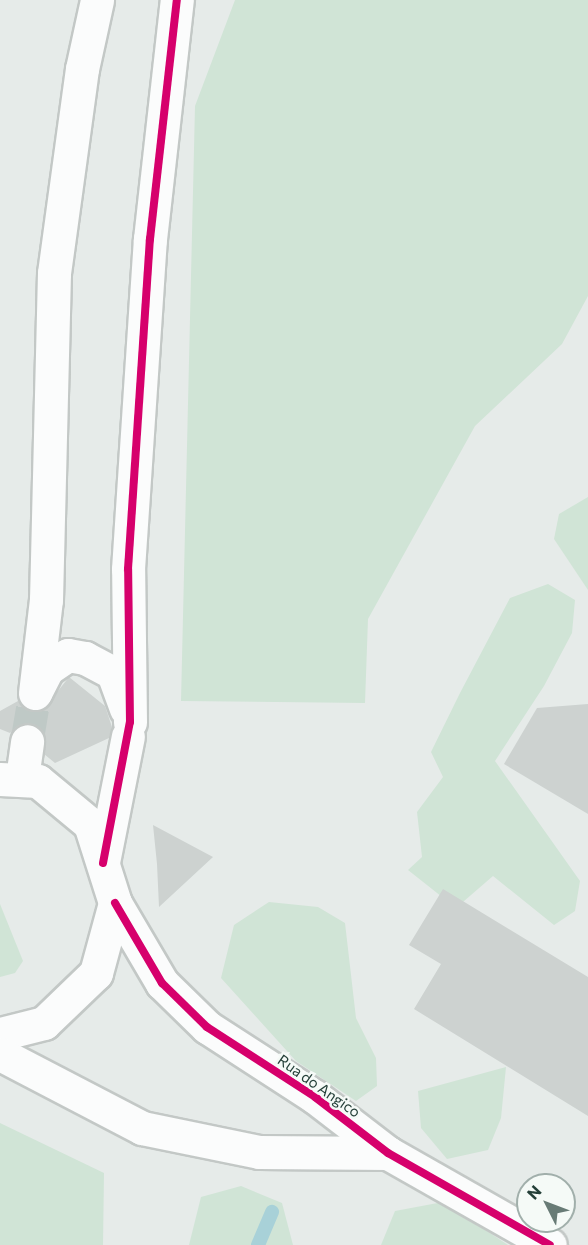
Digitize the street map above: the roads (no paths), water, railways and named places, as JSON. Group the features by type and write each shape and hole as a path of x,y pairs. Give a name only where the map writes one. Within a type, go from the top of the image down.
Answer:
{"street":[{"path":"97,0 82,69 54,273 46,600 35,693 47,669 68,655 85,658 113,673 129,729"},
{"path":"103,864 129,729 129,557 150,239 177,0"},
{"path":"11,778 27,741"},
{"name":"Rua do Angico","path":"11,778 38,781 90,824 115,903 162,983 207,1027 315,1097 388,1153 550,1245"},
{"path":"0,1034 44,1023 96,973 115,903"},
{"name":"Rua do Angico","path":"0,1054 142,1128 259,1152 388,1153"}],"waterway":[{"path":"258,1245 272,1212"}],"tunnel":[{"path":"27,741 35,693"}]}
